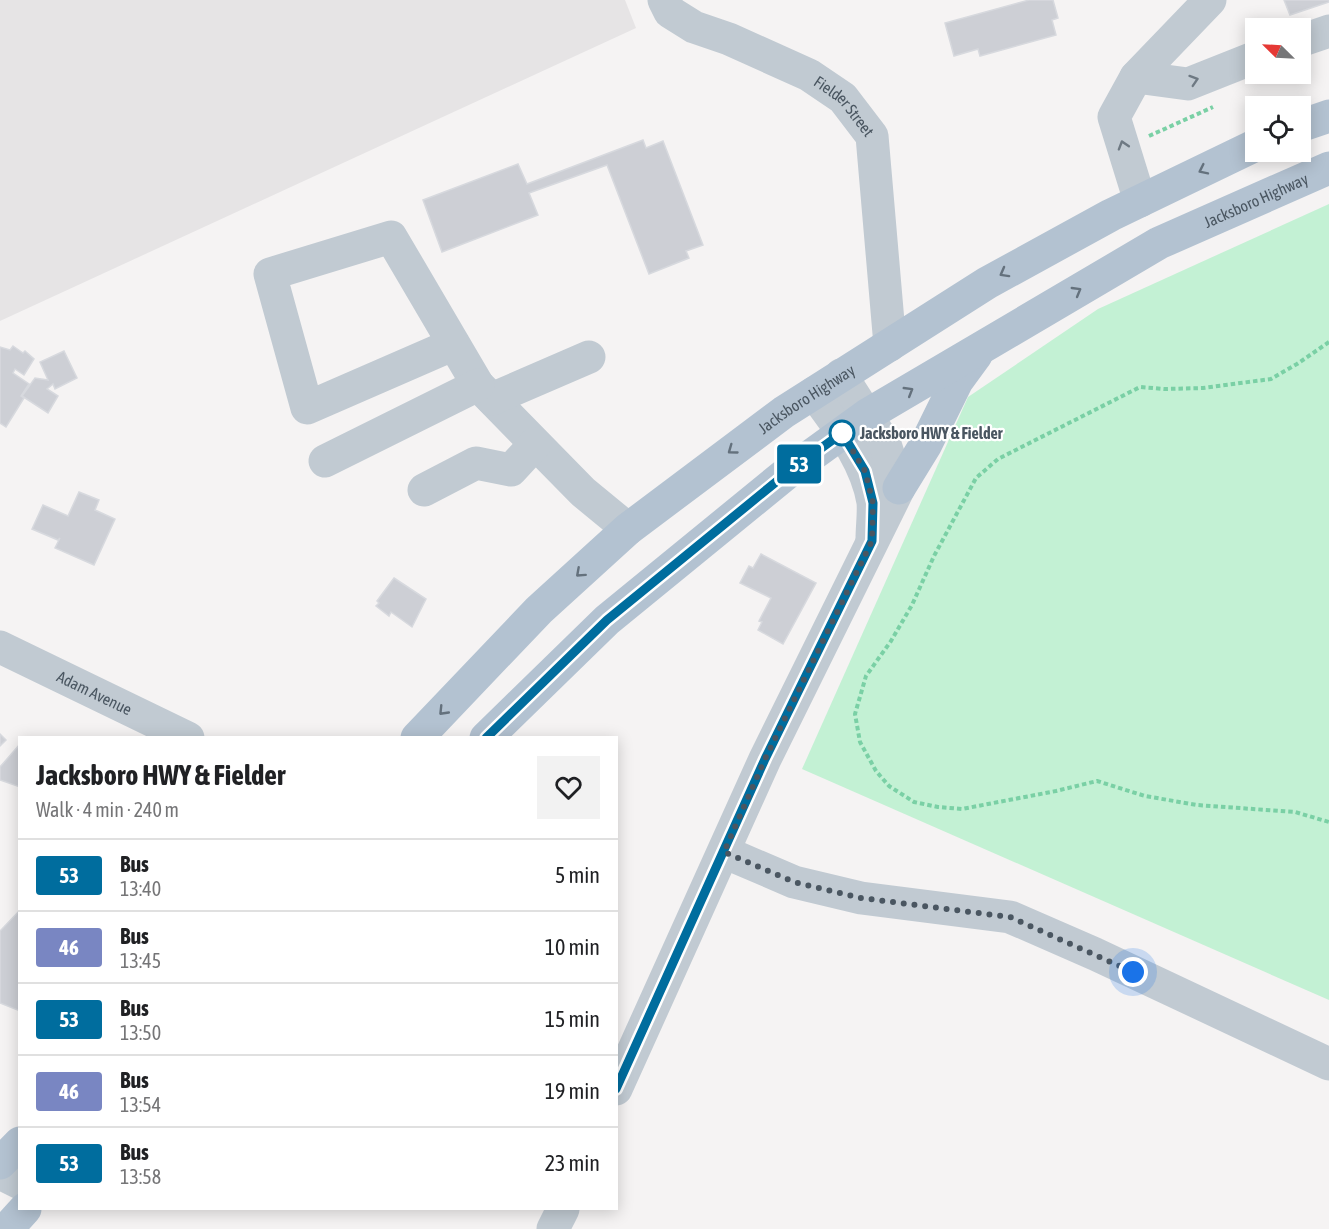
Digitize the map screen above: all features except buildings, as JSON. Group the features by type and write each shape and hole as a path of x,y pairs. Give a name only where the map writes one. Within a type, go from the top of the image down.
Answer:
{"main road":[{"path":"1311,122 1329,116"},
{"name":"Jacksboro Highway","path":"419,736 539,610 628,529 784,412 987,283 1140,201 1245,150"},
{"name":"Jacksboro Highway","path":"488,736 607,620 787,473 855,424 1159,243 1329,168"},
{"path":"899,488 926,444 957,381 983,347"},
{"path":"0,1163 18,1145"},
{"path":"7,1229 24,1210"}],"street":[{"name":"Fielder Street","path":"664,0 670,12 694,27 729,39 809,75 843,98 872,136 890,345"},
{"path":"1140,201 1114,117 1136,77 1210,0"},
{"path":"1311,37 1329,31"},
{"path":"1136,77 1188,84 1245,61"},
{"path":"454,344 307,408 270,274 391,237 485,392 583,492 628,529"},
{"path":"325,460 485,392 589,357"},
{"path":"842,375 873,503 872,541"},
{"path":"618,1085 765,759 899,488 885,444 814,393"},
{"path":"424,490 476,463 511,470 535,444"},
{"name":"Adam Avenue","path":"0,647 184,736"},
{"path":"724,852 794,882 861,898 1010,917 1095,954 1329,1064"},
{"path":"0,1173 18,1182"},
{"path":"554,1229 562,1210"}],"path":[{"path":"1329,342 1271,379 1203,388 1140,387 998,459 976,477 934,556 912,605 891,641 866,676 855,714 860,742 876,771 889,786 914,802 962,809 1097,781 1145,795 1197,805 1295,812 1329,822"}],"shaded area":[{"path":"0,0 625,0 636,28 0,321"}],"green space":[{"path":"1329,204 1329,1000 802,769 968,397 1098,309"}],"bus line":[{"name":"53","path":"488,736 607,620 787,473 842,433 865,471 873,503 872,541 765,759 618,1085"}],"place":[{"name":"Jacksboro HWY & Fielder","path":"842,433"}],"route":[{"path":"842,433 865,471 873,503 872,541 765,759 724,852 794,882 861,898 1010,917 1133,972"}]}
